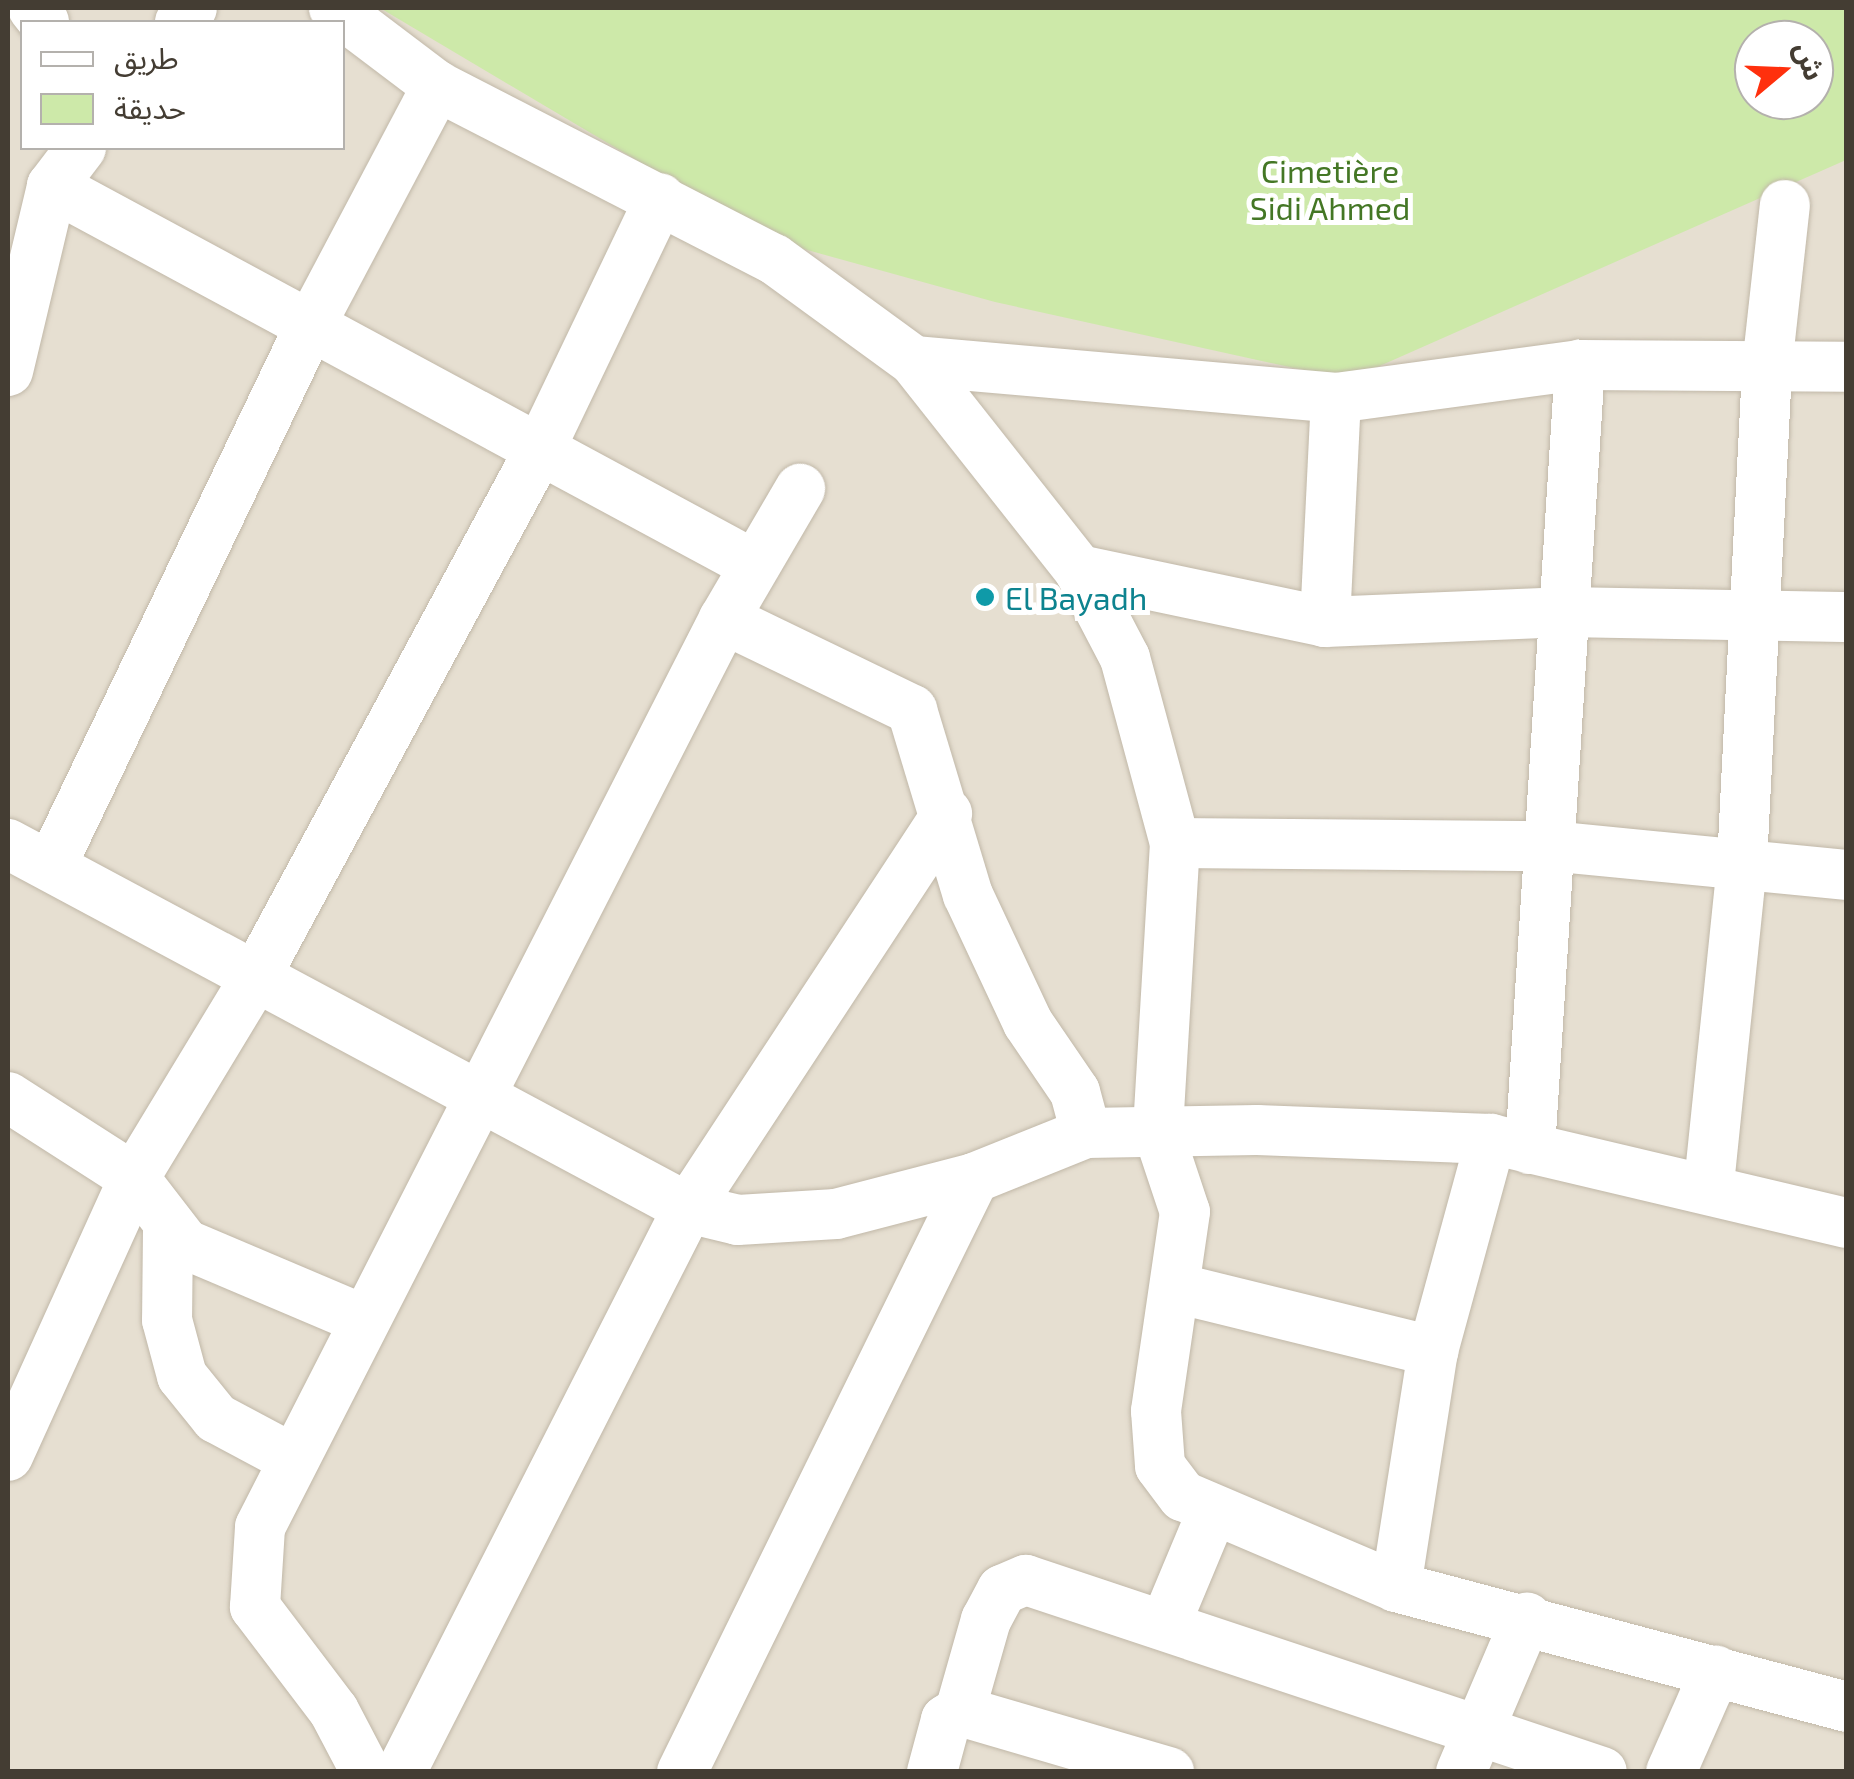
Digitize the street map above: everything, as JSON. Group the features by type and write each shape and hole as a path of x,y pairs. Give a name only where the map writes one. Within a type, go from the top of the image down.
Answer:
{"street":[{"path":"334,8 437,86 774,260 914,361 1079,570 1125,658 1175,843 1158,1131 1185,1212 1156,1412 1160,1466 1211,1515 1396,1587 1527,1617 1846,1707"},
{"path":"53,862 310,326 437,86"},
{"path":"8,371 66,167 310,326 754,565"},
{"path":"8,1456 134,1178 255,978 540,449 660,198"},
{"path":"1709,1184 1742,863 1767,367 1785,204"},
{"path":"914,361 1336,398 1580,365 1846,367"},
{"path":"1396,1587 1432,1351 1510,1144 1550,846 1560,612 1580,365"},
{"path":"1325,622 1336,398"},
{"path":"366,1772 334,1712 255,1607 260,1527 289,1457 483,1093 724,619 800,489"},
{"path":"1079,570 1325,622 1560,612 1752,612 1846,617"},
{"path":"724,619 912,710 947,813 968,894 1028,1023 1075,1092 1086,1133"},
{"path":"402,1772 688,1208 947,813"},
{"path":"1175,843 1550,846 1846,875"},
{"path":"8,844 53,862 255,978 483,1093 688,1208 789,1224 974,1178 1086,1133 1158,1131 1510,1144 1709,1184 1846,1223"},
{"path":"8,1097 134,1178 168,1230 364,1320"},
{"path":"682,1772 974,1178"},
{"path":"168,1230 167,1320 182,1376 216,1418 289,1457"},
{"path":"1176,1288 1432,1351"},
{"path":"1165,1625 1211,1515"},
{"path":"932,1772 946,1720 960,1710 1002,1590 1026,1580 1165,1625 1472,1750 1602,1772"},
{"path":"1472,1750 1527,1617"},
{"path":"1670,1772 1716,1670"},
{"path":"960,1710 1169,1772"}],"shaded area":[{"path":"8,8 1846,8 1846,1771 8,1771"}],"green space":[{"name":"Cimetière Sidi Ahmed","path":"380,8 1846,8 1846,160 1348,380 995,302 771,240"}],"place":[{"name":"El Bayadh","path":"985,597"}]}
